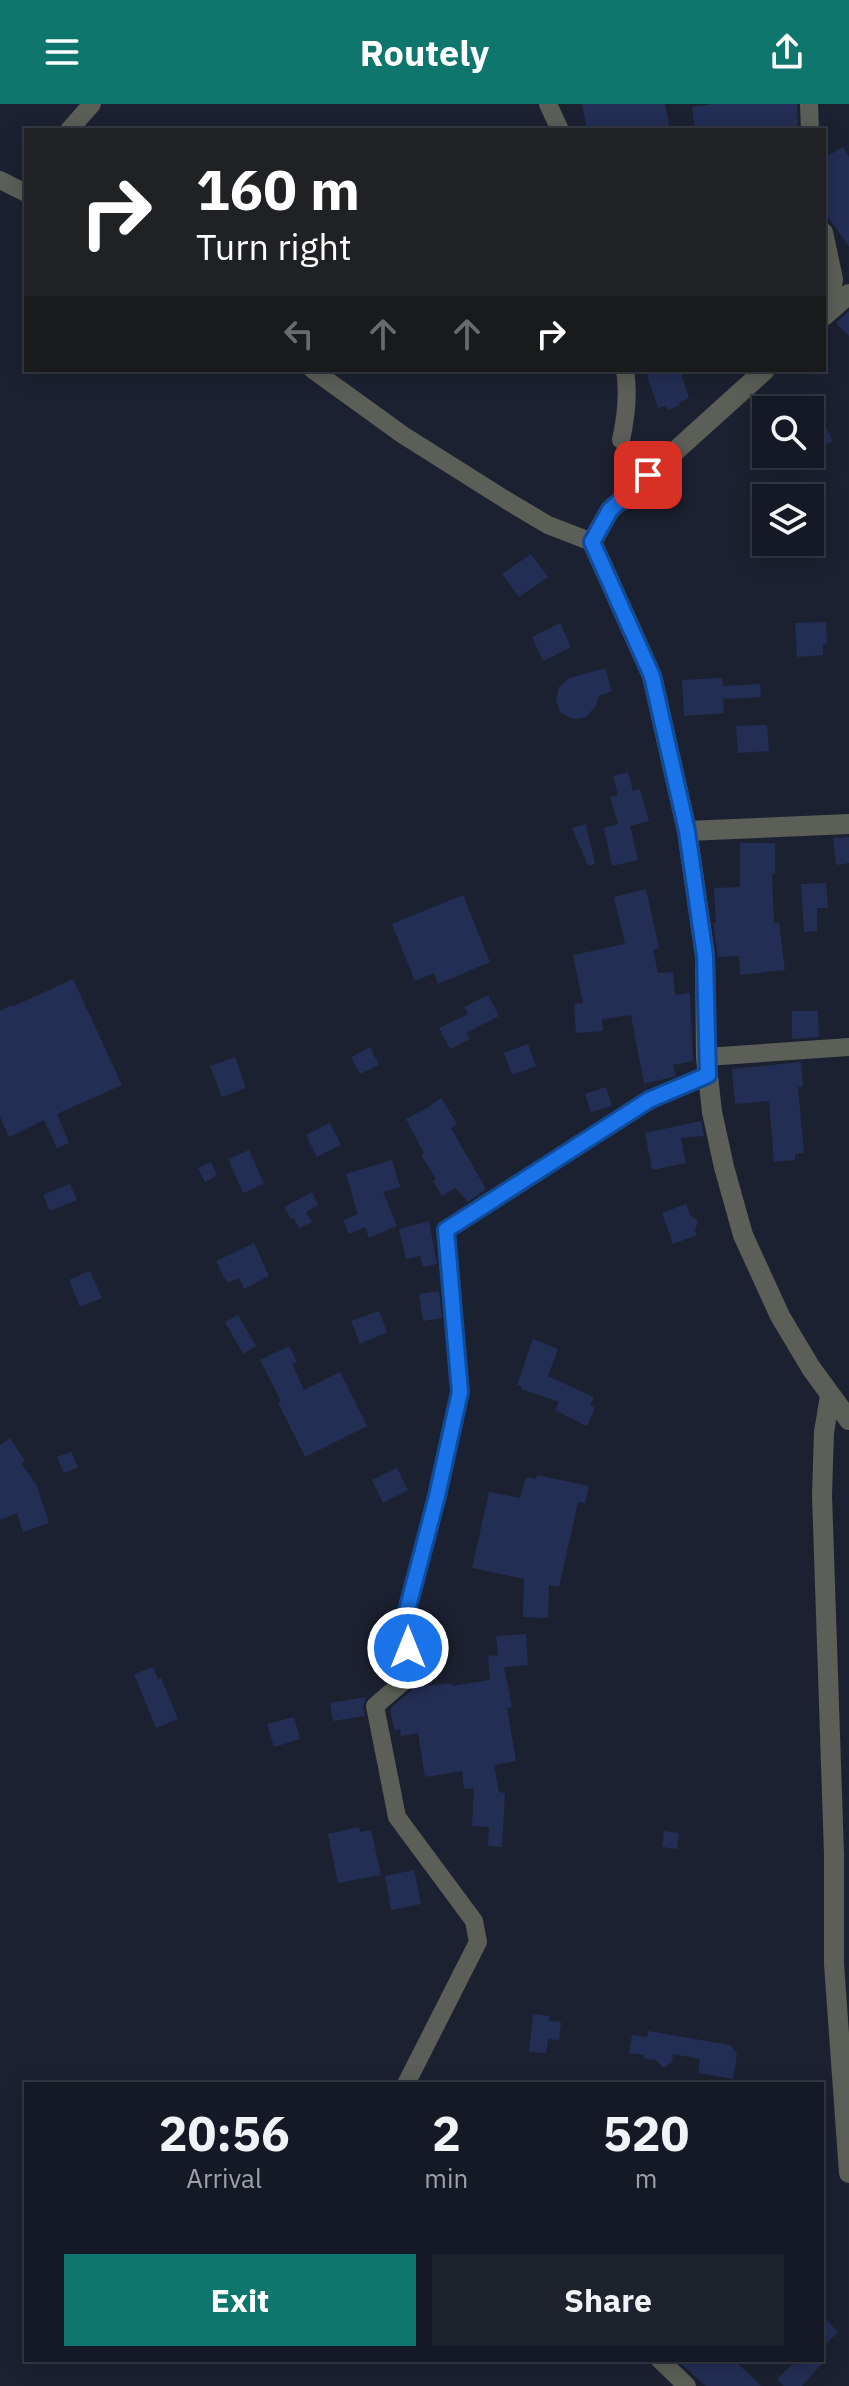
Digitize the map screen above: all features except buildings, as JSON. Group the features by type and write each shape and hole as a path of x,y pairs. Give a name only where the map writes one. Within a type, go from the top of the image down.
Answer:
{"street":[{"path":"71,128 92,104"},
{"path":"548,104 559,128"},
{"path":"809,104 810,128"},
{"path":"826,241 834,279 828,313"},
{"path":"828,313 849,294"},
{"path":"316,372 403,435 506,500 548,525 592,542 652,676 687,831 705,956 707,1066 712,1112 743,1235 780,1316 830,1396 849,1420"},
{"path":"621,440 626,416 628,383 625,372"},
{"path":"592,542 610,510 763,372"},
{"path":"687,831 849,824"},
{"path":"407,2082 478,1942 474,1921 397,1817 375,1706 411,1675 404,1622 460,1392 446,1230 707,1066 849,1047"},
{"path":"830,1396 824,1432 822,1495 842,1852 834,1964 849,2173"},
{"path":"662,2362 687,2386"}],"route":[{"path":"408,1648 404,1622 460,1392 446,1230 649,1100 708,1075 705,956 687,831 652,676 592,542 610,510 648,475"}]}
